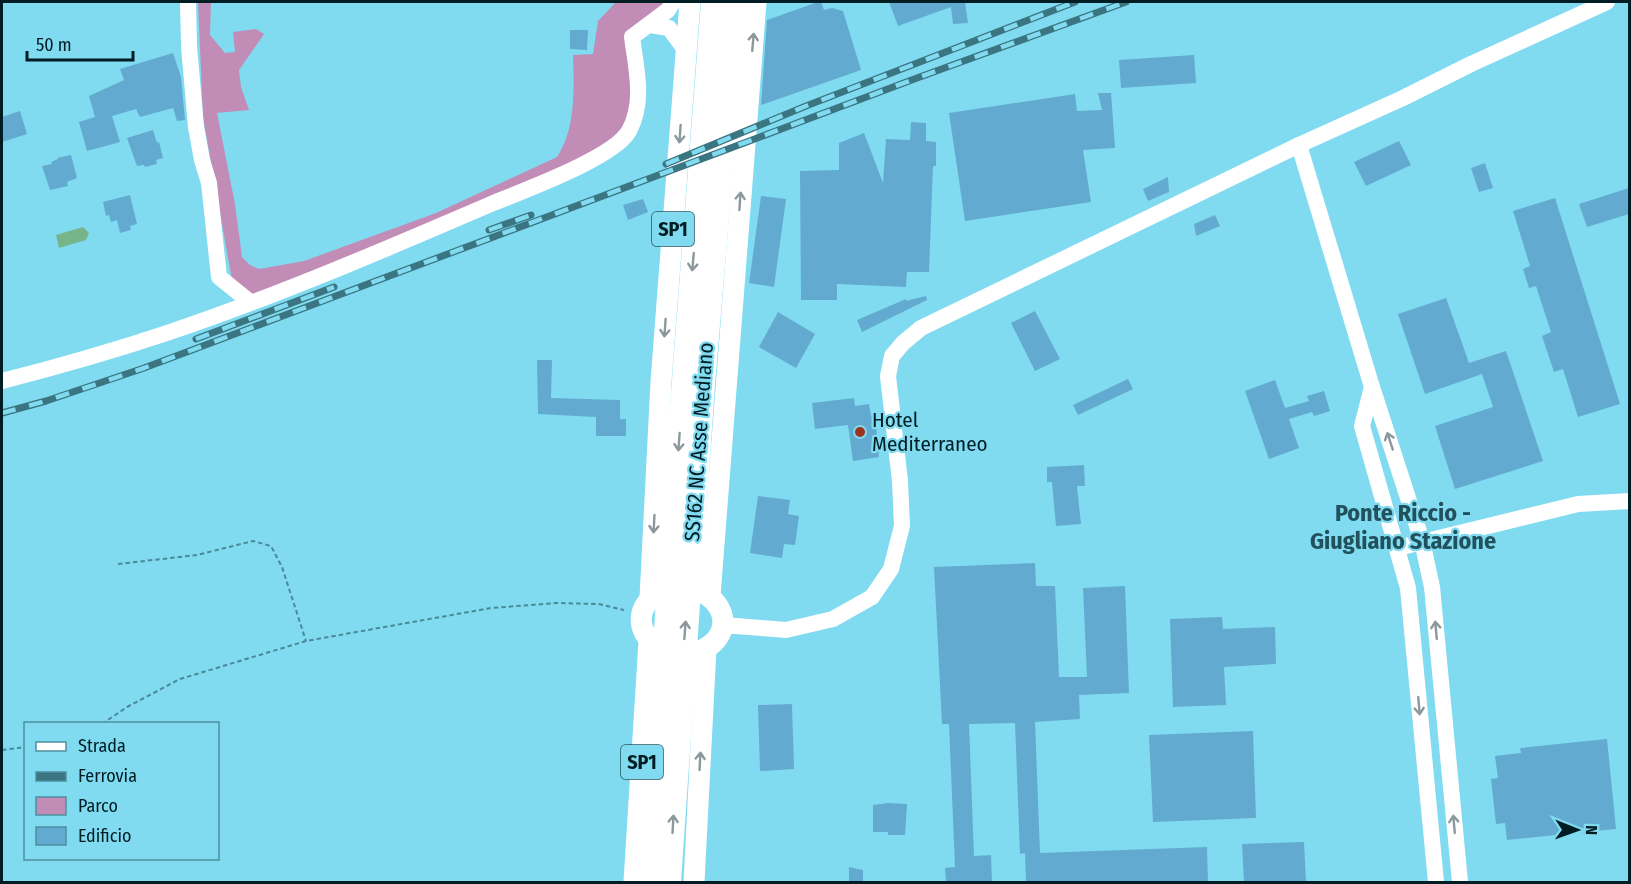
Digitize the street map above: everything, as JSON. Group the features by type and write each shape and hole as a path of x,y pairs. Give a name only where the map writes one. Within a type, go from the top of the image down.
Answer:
{"highway":[{"name":"SS162 NC Asse Mediano","path":"651,882 660,696 728,80 713,2"},
{"name":"SS162 NC Asse Mediano","path":"669,882 700,419 735,2"}],"main road":[{"name":"SP1","path":"634,882 653,644 644,633 641,623 645,604 655,595 661,382 690,2"},
{"path":"694,882 702,650 716,641 723,625 722,613 717,604 706,594 726,385 728,80 756,2"}],"street":[{"path":"188,2 189,46 196,127 209,183 219,277 250,302"},
{"path":"2,381 166,333 250,302 462,216 562,174 603,154 629,132 640,98 632,38 668,10 673,2"},
{"path":"723,625 786,630 833,619 872,597 891,569 902,526 900,481 888,376 892,356 921,328 1299,145 1607,2"},
{"path":"650,25 669,28 686,51"},
{"path":"1299,145 1372,387 1422,541 1432,587 1460,882"},
{"path":"1372,387 1362,426 1408,588 1436,882"},
{"path":"1398,548 1578,504 1629,501"}],"path":[{"path":"118,564 197,555 253,541 271,546 282,567 306,641"},
{"path":"104,722 180,679 306,641 491,608 557,603 599,604 626,610"},
{"path":"2,750 24,747"}],"green space":[{"path":"198,2 211,2 210,35 225,53 235,52 233,32 256,29 264,34 239,70 241,87 249,110 217,113 235,204 242,257 250,265 259,269 304,261 436,213 557,157 568,134 571,121 573,55 593,54 598,21 616,2 669,2 639,24 635,89 630,119 603,148 517,192 253,296 232,280 203,117"}],"shaded area":[{"path":"83,227 89,233 86,240 59,248 56,235"}],"building":[{"path":"821,2 824,10 832,8 843,11 861,70 761,105 767,20"},
{"path":"889,2 965,2 968,23 953,24 951,7 898,26"},
{"path":"570,30 588,30 587,50 570,49"},
{"path":"173,53 181,77 185,120 177,121 173,108 140,117 136,109 112,116 120,142 87,151 79,122 95,117 89,96 124,80 120,69"},
{"path":"1194,55 1196,83 1121,88 1119,60"},
{"path":"1098,93 1111,93 1115,148 1083,150 1091,202 965,221 949,113 1075,94 1077,111 1102,110"},
{"path":"20,111 27,134 2,142 2,117"},
{"path":"911,122 926,123 926,141 936,142 929,272 907,272 906,287 837,284 837,300 801,300 800,171 839,170 839,143 864,133 883,183 886,139 910,140"},
{"path":"153,130 163,158 156,160 157,164 137,166 127,138"},
{"path":"1399,141 1411,165 1366,186 1354,162"},
{"path":"71,155 77,178 67,182 68,186 50,190 42,166 52,164 51,162 57,158"},
{"path":"1485,163 1493,188 1479,192 1471,168"},
{"path":"1168,177 1169,192 1148,201 1143,189"},
{"path":"1629,188 1629,214 1587,227 1579,204"},
{"path":"130,195 137,224 130,226 131,230 120,233 117,220 111,222 109,215 106,216 103,202"},
{"path":"761,196 786,199 774,287 749,283"},
{"path":"1555,198 1620,404 1578,417 1563,369 1554,372 1542,336 1551,332 1536,286 1529,288 1523,269 1530,266 1513,211"},
{"path":"643,199 648,212 628,220 623,205"},
{"path":"1215,215 1220,226 1196,236 1194,224"},
{"path":"926,296 927,300 862,332 857,320 906,299 906,301"},
{"path":"1446,298 1469,363 1506,351 1543,461 1455,489 1435,426 1493,407 1482,374 1425,394 1398,314"},
{"path":"1035,311 1060,359 1035,371 1011,323"},
{"path":"778,312 815,334 796,368 759,347"},
{"path":"537,360 552,360 551,398 620,400 620,419 626,419 626,436 596,436 596,417 538,414"},
{"path":"1128,379 1133,389 1078,415 1073,405"},
{"path":"1275,380 1285,408 1309,401 1307,396 1324,391 1330,411 1314,416 1312,412 1289,419 1299,448 1269,459 1245,391"},
{"path":"854,398 855,406 869,404 871,416 875,415 879,457 853,461 848,425 815,429 812,403"},
{"path":"1084,465 1085,486 1077,486 1081,524 1056,526 1052,482 1047,482 1047,467"},
{"path":"758,496 790,500 788,514 799,516 795,545 784,544 782,558 750,553"},
{"path":"1035,563 1036,586 1055,586 1059,677 1087,677 1083,588 1125,586 1129,693 1079,695 1080,719 1035,722 1040,853 1207,847 1208,882 1026,882 1025,853 1020,854 1015,723 969,724 974,856 991,855 992,882 946,882 945,868 955,867 949,724 942,724 934,567"},
{"path":"1222,617 1223,629 1275,627 1276,664 1224,667 1226,705 1173,707 1170,619"},
{"path":"792,704 794,769 760,771 758,705"},
{"path":"1253,731 1256,818 1153,822 1149,735"},
{"path":"1607,739 1616,829 1507,840 1505,823 1496,824 1491,779 1498,778 1495,756 1521,753 1520,748"},
{"path":"907,804 905,835 873,832 873,805"},
{"path":"1304,842 1306,882 1244,882 1242,844"},
{"path":"849,867 863,870 863,882 849,882"}],"railway":[{"path":"666,164 806,106 1075,2"},
{"path":"2,413 46,401 144,368 1126,2"},
{"path":"489,230 531,215"},
{"path":"196,339 334,287"}],"place":[{"name":"Hotel Mediterraneo","path":"860,432"}],"district":[{"name":"Ponte Riccio - Giugliano Stazione","path":"1403,527"}]}
